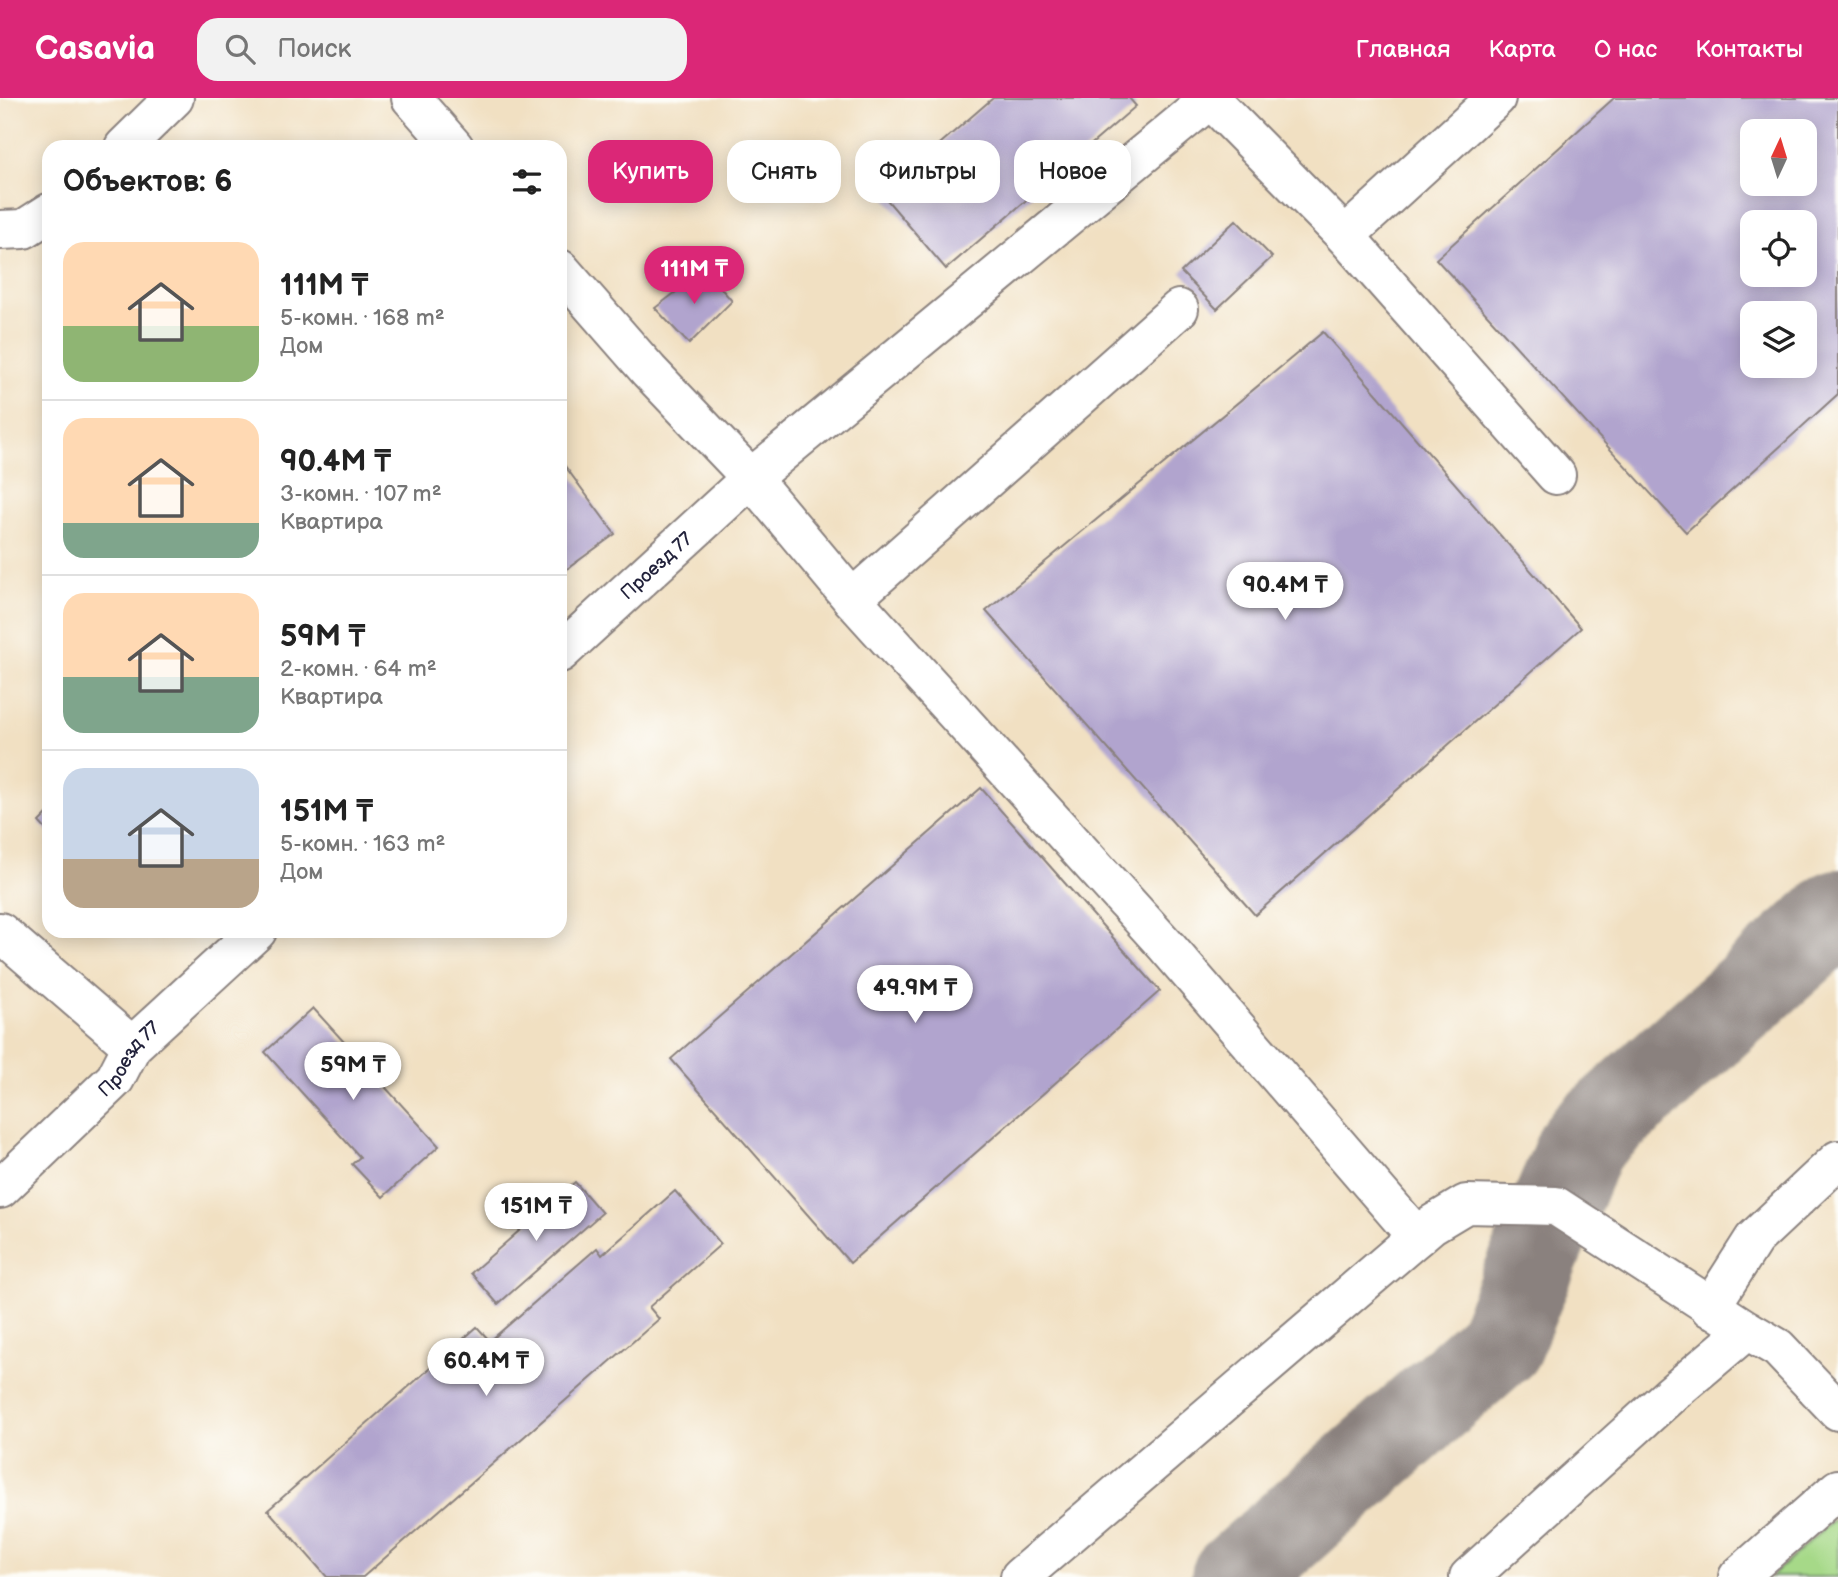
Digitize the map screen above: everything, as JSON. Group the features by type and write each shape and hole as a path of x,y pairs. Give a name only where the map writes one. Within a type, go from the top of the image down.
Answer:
{"lane":[{"path":"131,140 174,98"},
{"path":"411,98 448,140"},
{"path":"1345,236 1496,98"},
{"path":"1210,99 1345,236 1556,475"},
{"name":"Проезд 77","path":"567,647 751,478 1210,99"},
{"path":"0,230 24,229 42,217"},
{"path":"567,277 649,371 751,478 852,599 1167,947 1417,1237"},
{"path":"852,599 1179,309"},
{"path":"0,932 132,1046"},
{"name":"Проезд 77","path":"0,1189 115,1079 132,1046 249,938"},
{"path":"1710,1308 1754,1239 1838,1160"},
{"path":"1020,1577 1417,1237 1466,1204 1556,1206 1710,1308 1778,1348 1838,1411"},
{"path":"1469,1577 1669,1396 1747,1330"},
{"path":"1738,1577 1838,1489"}],"green space":[{"path":"1838,1516 1838,1577 1770,1577"}],"building":[{"path":"993,98 1129,98 1136,106 1096,140 1014,140 1014,203 1023,203 946,269 890,203 1000,203 1000,140 944,140"},
{"path":"1614,98 1838,98 1838,394 1686,532 1436,259"},
{"path":"1236,220 1272,257 1217,309 1181,272"},
{"path":"705,270 732,301 689,344 655,308"},
{"path":"1323,332 1581,628 1255,915 986,611"},
{"path":"567,469 615,534 567,569"},
{"path":"981,788 1160,991 850,1263 671,1059"},
{"path":"313,1008 439,1146 383,1197 352,1164 360,1157 265,1052"},
{"path":"575,1182 602,1213 498,1304 471,1273"},
{"path":"675,1191 721,1244 649,1307 659,1319 363,1577 327,1577 268,1510 477,1327 490,1341 597,1248 602,1255"}],"taxiway":[{"path":"1235,1577 1499,1344 1580,1146 1589,1135 1838,913"}]}
